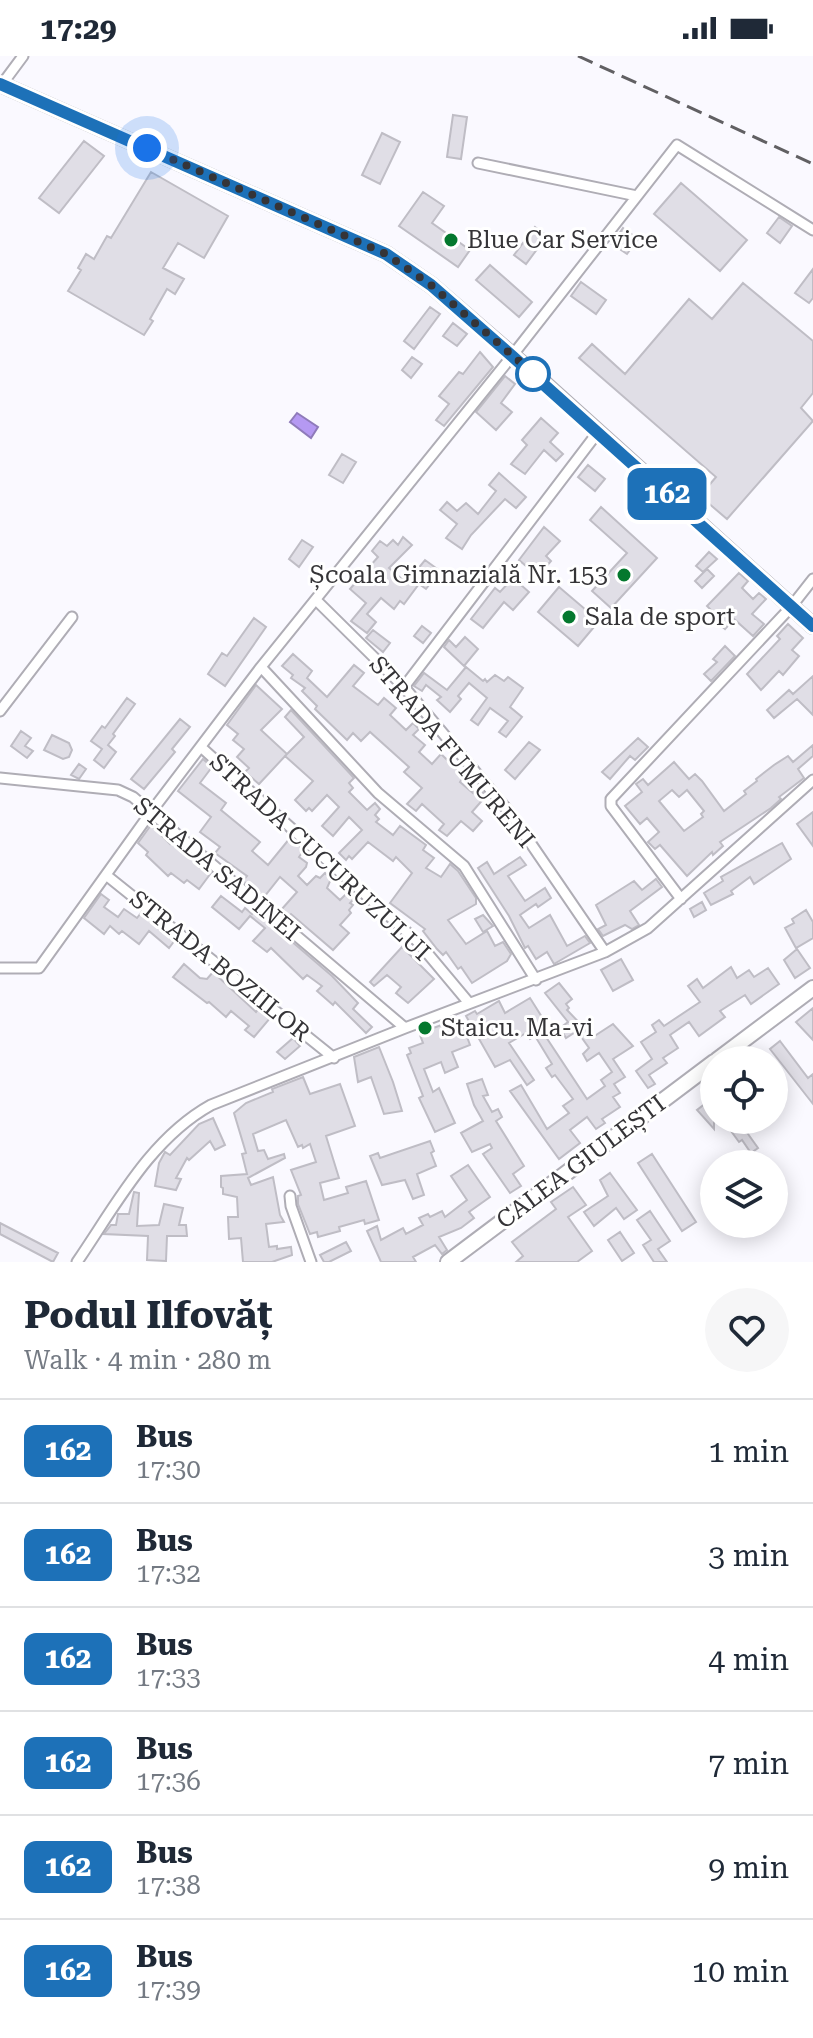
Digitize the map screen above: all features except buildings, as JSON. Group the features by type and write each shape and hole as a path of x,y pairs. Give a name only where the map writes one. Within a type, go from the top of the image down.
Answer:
{"main road":[{"path":"0,85 386,254 431,285 813,626"},
{"name":"CALEA GIULEȘTI","path":"735,1046 813,988"},
{"name":"CALEA GIULEȘTI","path":"448,1262 700,1072"}],"street":[{"path":"0,85 23,56"},
{"path":"0,968 39,968 151,812 261,667 512,356 677,145 813,230"},
{"path":"478,163 637,196"},
{"path":"404,687 598,432"},
{"path":"681,899 611,806 611,799 791,607 813,579"},
{"name":"STRADA FUMURENI","path":"316,600 404,687 510,813 605,952"},
{"path":"0,711 72,617"},
{"path":"261,667 378,793 464,866 536,980"},
{"name":"STRADA CUCURUZULUI","path":"202,748 418,942 469,1003"},
{"name":"STRADA SADINEI","path":"0,778 118,790 133,797 405,1028"},
{"path":"77,1262 154,1150 187,1118 211,1105 605,952 648,928 813,780"},
{"name":"STRADA BOZIILOR","path":"106,875 334,1058"},
{"path":"290,1196 311,1262"}],"shaded area":[{"path":"297,413 318,427 311,438 290,422"}],"railway":[{"path":"578,56 813,164"}],"bus line":[{"name":"162","path":"0,84 386,254 431,285 813,626"}],"place":[{"name":"Blue Car Service","path":"451,240"},
{"name":"Școala Gimnazială Nr. 153","path":"624,575"},
{"name":"Sala de sport","path":"569,617"},
{"name":"Staicu. Ma-vi","path":"425,1028"}],"route":[{"path":"147,148 386,254 431,285 533,374"}]}
